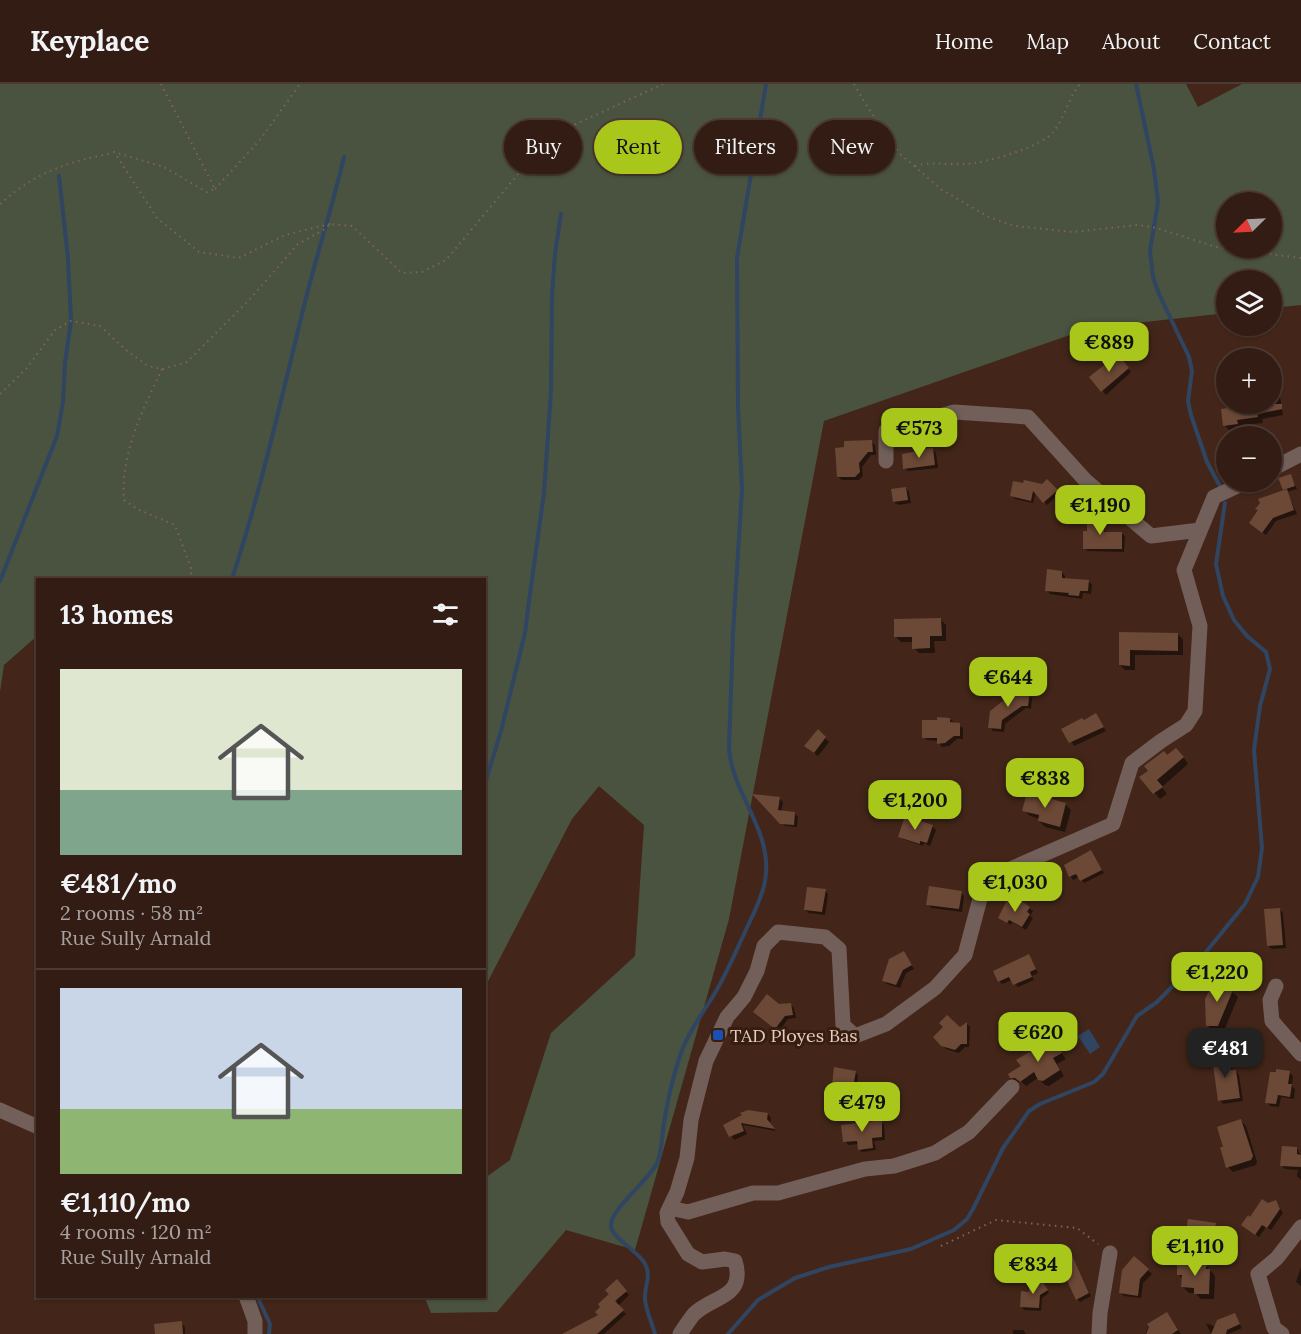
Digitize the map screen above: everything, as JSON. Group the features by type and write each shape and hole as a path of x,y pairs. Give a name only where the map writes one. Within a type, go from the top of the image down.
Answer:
{"street":[{"path":"885,461 886,431 954,412 1029,417 1086,481 1151,536 1200,531"},
{"path":"1282,464 1301,454"},
{"path":"680,1334 694,1314 734,1289 738,1279 735,1261 725,1259 702,1262 688,1254 668,1222 667,1214 677,1192 687,1158 691,1120 706,1061 727,1017 744,997 757,971 764,946 778,932 825,937 839,948 843,1025 855,1036 886,1024 935,988 965,955 985,879 1113,824 1132,763 1185,725 1195,711 1200,626 1184,570 1214,497 1225,492"},
{"path":"1276,986 1270,1000 1272,1022 1301,1054"},
{"path":"670,1208 688,1212 753,1193 778,1193 865,1169 894,1166 935,1153 969,1132 1012,1087"},
{"path":"0,1110 36,1126"},
{"path":"1282,1334 1274,1328 1258,1274 1277,1258 1301,1227"},
{"path":"1098,1334 1110,1253"},
{"path":"247,1298 255,1321 255,1334"}],"path":[{"path":"161,84 215,189"},
{"path":"0,204 16,189 38,176 75,160 114,152 164,167 207,192 215,189 259,141 300,84"},
{"path":"114,152 157,218 199,252 239,258 285,235 330,224 352,226 402,273 422,272 446,260 550,136 663,84"},
{"path":"854,84 899,153 942,190 989,217 1016,226 1073,231 1138,225 1157,228 1216,247 1301,258"},
{"path":"914,166 924,163 969,164 1013,154 1052,135 1074,91 1080,84"},
{"path":"0,394 26,369 55,330 71,321 100,326 148,366 162,369 187,362 250,299 298,244 325,230 330,224"},
{"path":"162,369 146,403 132,444 123,480 124,500 139,510 175,525 192,571 189,578"},
{"path":"941,1246 996,1220 1077,1228 1110,1253"}],"green space":[{"path":"0,84 1186,84 1198,107 1242,84 1301,84 1301,305 1282,307 1282,270 1216,270 1216,314 1090,328 824,421 729,919 635,1250 566,1230 497,1312 431,1313 425,1298 486,1298 486,1177 510,1160 551,1033 635,956 644,825 599,786 572,819 486,985 486,578 36,578 36,637 4,665 0,692"}],"water":[{"path":"1089,1029 1100,1047 1090,1054 1078,1036"}],"building":[{"path":"1118,354 1129,368 1101,392 1089,377"},
{"path":"1222,414 1257,414 1258,417 1237,420 1238,424 1223,426"},
{"path":"872,440 873,452 868,452 859,463 860,472 855,477 837,477 835,448 844,447 844,441"},
{"path":"933,448 935,465 903,469 902,454 917,451 917,449"},
{"path":"1291,474 1295,486 1283,490 1282,477"},
{"path":"1047,479 1058,490 1043,503 1033,491 1031,501 1010,496 1013,481 1023,483 1024,480 1042,484"},
{"path":"906,487 908,500 893,502 891,489"},
{"path":"1287,489 1294,510 1273,518 1262,533 1249,523 1258,510 1255,509 1260,503 1258,499"},
{"path":"1087,514 1100,515 1100,528 1104,529 1104,532 1122,532 1122,549 1083,549 1083,531 1087,531"},
{"path":"1047,569 1062,571 1062,578 1089,580 1088,591 1080,591 1079,596 1045,591"},
{"path":"941,618 942,636 930,636 930,648 912,649 912,637 894,637 894,619"},
{"path":"1119,632 1178,633 1178,651 1130,650 1130,666 1119,665"},
{"path":"1016,691 1030,693 1028,706 1022,706 1002,720 1001,729 988,728 990,711"},
{"path":"1096,713 1104,727 1069,743 1061,729"},
{"path":"937,717 950,718 950,722 960,723 960,736 954,736 945,743 937,744 937,738 922,738 922,720 937,720"},
{"path":"818,729 826,737 814,753 804,746"},
{"path":"1176,748 1184,757 1157,780 1163,787 1153,794 1139,777 1148,771 1144,766 1164,751 1167,755"},
{"path":"1027,792 1066,803 1060,827 1038,821 1039,815 1022,811"},
{"path":"752,794 780,797 778,810 795,812 794,825 780,824"},
{"path":"905,816 933,825 927,843 920,841 920,844 898,837"},
{"path":"1091,850 1102,870 1080,881 1076,874 1069,877 1064,865"},
{"path":"929,886 962,891 959,909 926,905"},
{"path":"807,887 826,889 822,912 804,910"},
{"path":"1017,898 1030,907 1027,912 1030,914 1022,927 1009,920 1007,923 998,918 1007,900 1015,903"},
{"path":"1280,908 1283,945 1267,946 1264,909"},
{"path":"904,951 912,965 903,970 896,985 882,981 889,959"},
{"path":"1029,954 1036,969 1030,972 1032,977 1013,985 1009,977 998,982 993,971"},
{"path":"1214,981 1233,990 1218,1026 1206,1026 1205,999"},
{"path":"767,994 779,1004 791,1003 793,1015 785,1016 775,1029 753,1012"},
{"path":"947,1015 960,1027 967,1022 967,1044 961,1044 955,1050 941,1046 933,1037 943,1027 939,1023"},
{"path":"1055,1042 1062,1053 1053,1058 1060,1070 1043,1081 1038,1080 1034,1072 1020,1082 1015,1078 1010,1078 1008,1074 1021,1066 1016,1060 1044,1043 1047,1047"},
{"path":"1228,1054 1231,1070 1236,1070 1240,1098 1218,1101 1212,1057"},
{"path":"834,1067 856,1071 853,1088 832,1085"},
{"path":"1276,1069 1290,1071 1288,1084 1292,1084 1290,1097 1278,1095 1276,1104 1265,1103 1270,1072 1276,1072"},
{"path":"748,1110 768,1113 767,1119 775,1129 741,1123 744,1131 729,1137 723,1125"},
{"path":"1241,1119 1253,1156 1251,1160 1226,1168 1217,1127"},
{"path":"882,1120 882,1137 872,1138 873,1148 858,1150 857,1141 843,1142 841,1125"},
{"path":"1282,1146 1297,1147 1297,1154 1301,1155 1301,1167 1280,1166"},
{"path":"1262,1199 1268,1203 1276,1200 1280,1209 1267,1228 1262,1225 1255,1235 1241,1225 1248,1215 1250,1217"},
{"path":"1188,1219 1216,1223 1214,1239 1185,1236"},
{"path":"1071,1253 1089,1293 1076,1300 1057,1259"},
{"path":"1134,1256 1149,1269 1140,1279 1138,1296 1119,1293 1122,1270"},
{"path":"1177,1262 1207,1263 1206,1269 1210,1269 1209,1294 1194,1294 1194,1288 1181,1287 1182,1275 1177,1275"},
{"path":"1040,1278 1048,1290 1040,1295 1039,1308 1020,1307 1021,1291 1029,1292 1029,1285"},
{"path":"617,1279 627,1291 615,1301 624,1310 597,1334 562,1334 598,1315 595,1312 600,1307 598,1304 609,1294 605,1290"},
{"path":"1167,1312 1178,1330 1172,1334 1146,1334 1149,1327 1147,1324"},
{"path":"1235,1313 1240,1324 1227,1330 1226,1334 1211,1334 1217,1320"},
{"path":"182,1321 183,1334 155,1334 154,1324"}],"waterway":[{"path":"655,1334 645,1299 647,1268 642,1259 619,1239 611,1224 613,1217 624,1202 657,1163 669,1094 683,1048 729,967 762,894 765,881 764,846 737,782 729,748 742,490 738,406 737,258 766,84"},
{"path":"1136,84 1154,169 1158,202 1150,251 1153,277 1189,357 1192,371 1188,401 1191,415 1207,462 1216,479"},
{"path":"232,578 262,475 344,157"},
{"path":"0,581 57,436 63,402 65,363 71,321 68,258 59,176"},
{"path":"486,780 501,731 525,633 544,493 551,391 552,295 561,214"},
{"path":"728,1334 758,1300 795,1278 829,1267 911,1249 954,1230 967,1219 1003,1148 1029,1111 1040,1104 1094,1082 1103,1074 1137,1016 1157,1002 1206,952 1245,904 1258,877 1262,848 1254,750 1260,706 1270,669 1266,652 1247,636 1234,620 1223,596 1216,564 1225,503"},
{"path":"258,1298 270,1324 269,1334"}],"place":[{"name":"TAD Ployes Bas","path":"718,1035"}]}
